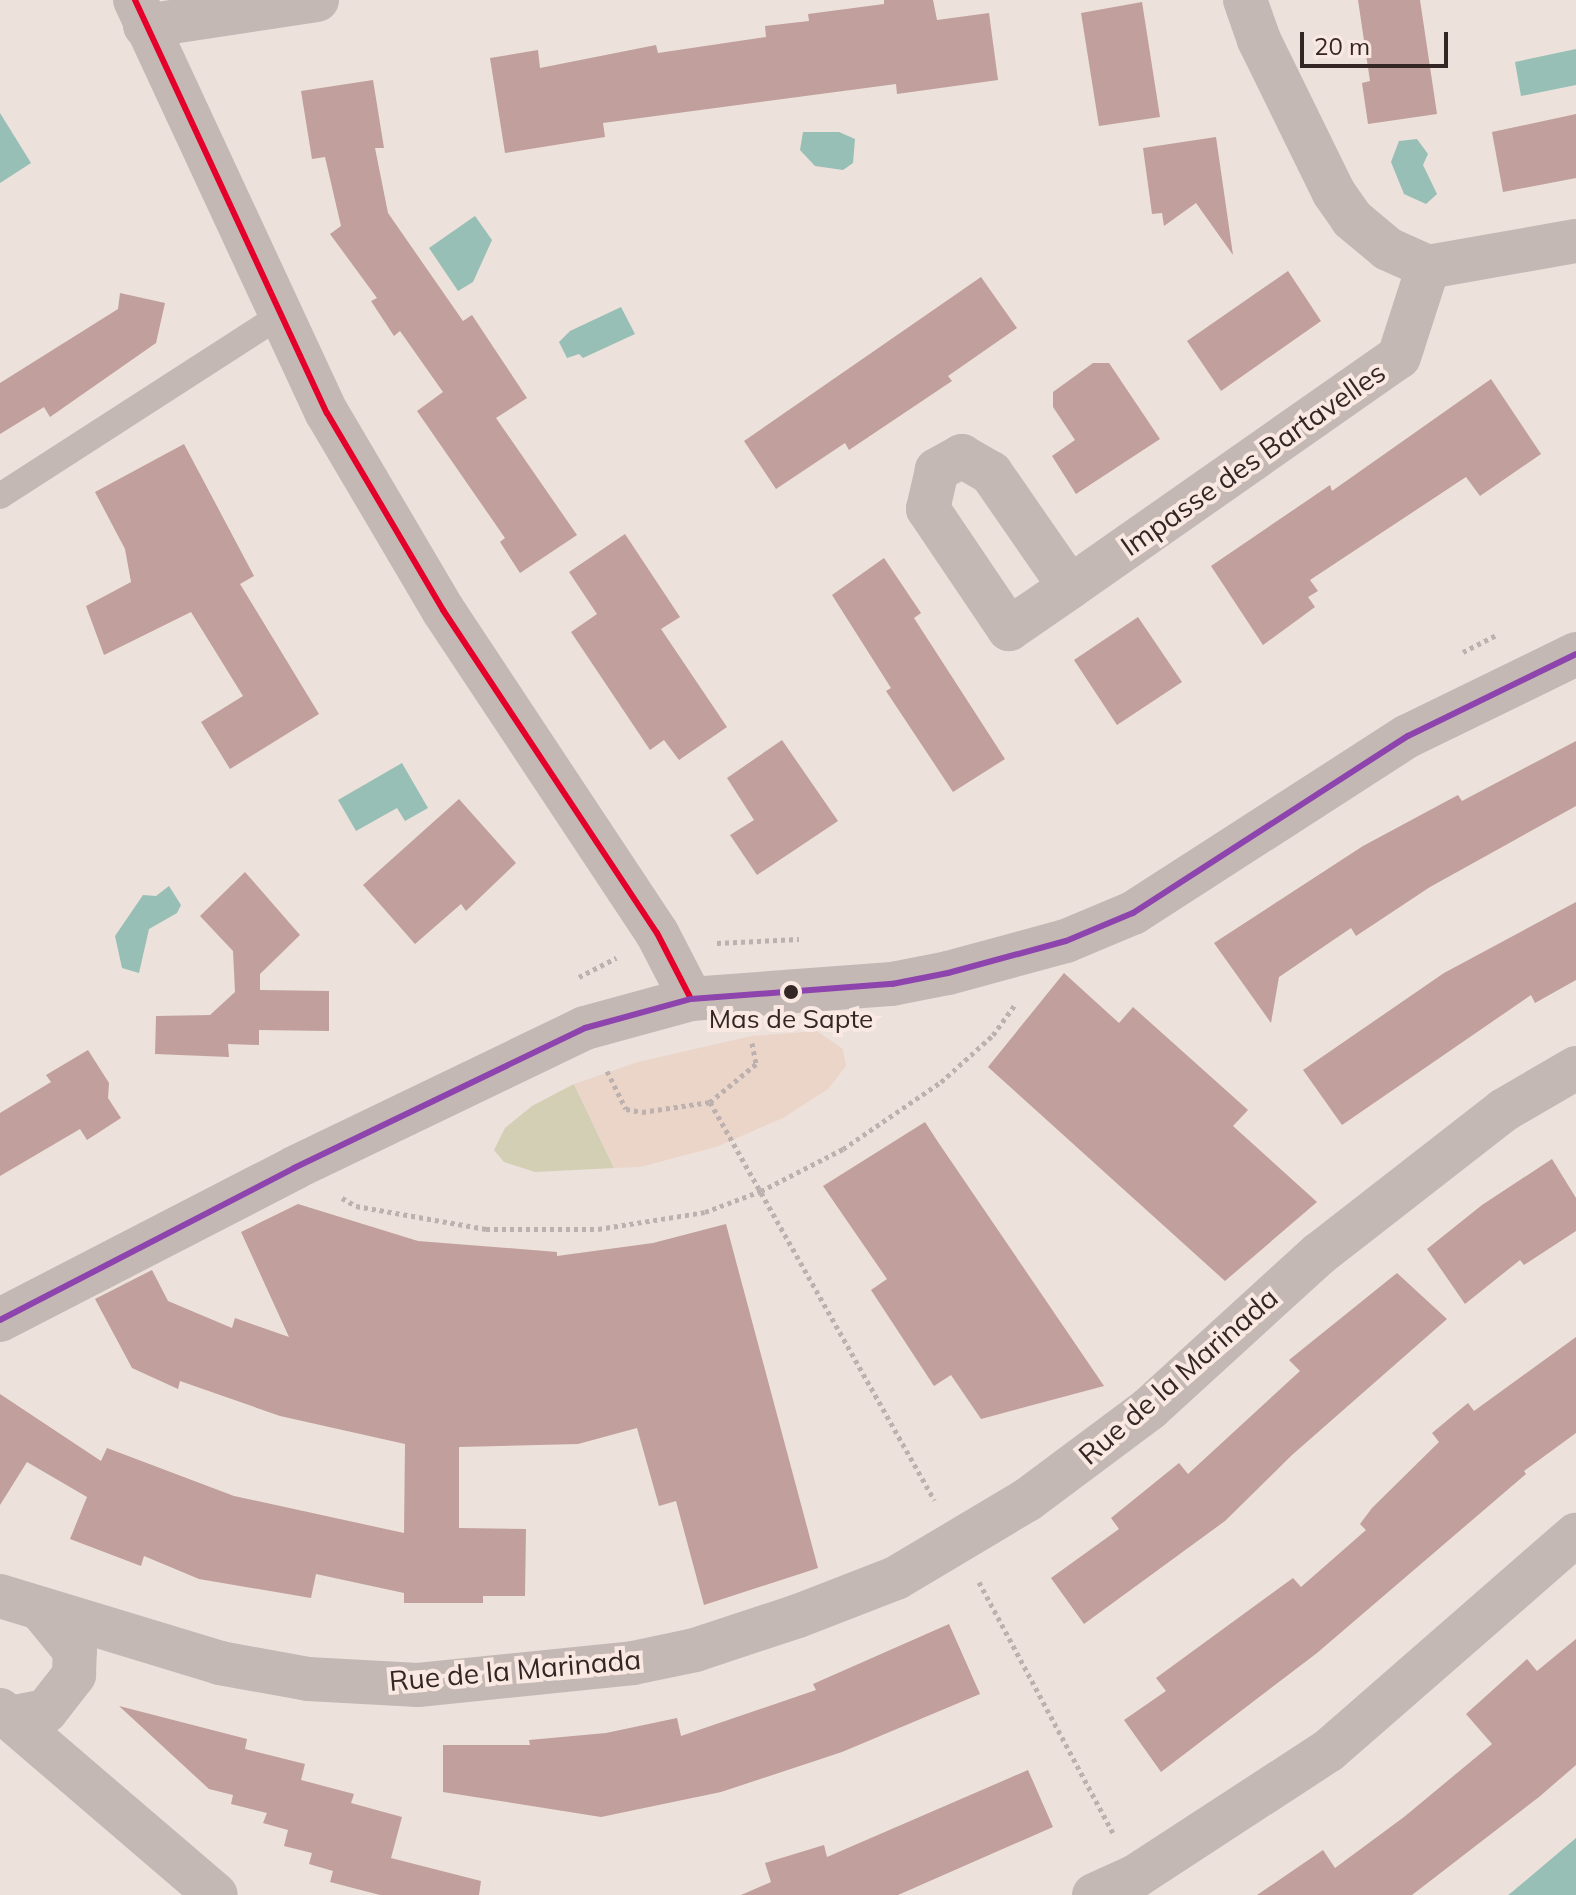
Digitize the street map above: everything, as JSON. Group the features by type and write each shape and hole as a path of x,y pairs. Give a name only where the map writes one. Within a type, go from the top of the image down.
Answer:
{"street":[{"path":"317,0 140,13 327,413 443,610 657,933 691,999"},
{"path":"1245,0 1259,40 1334,193 1352,219 1388,249 1428,267 1576,241"},
{"name":"Impasse des Bartavelles","path":"1070,587 1399,357 1428,267"},
{"path":"0,1320 294,1168 585,1028 691,999 892,984 1047,946 1133,913 1408,736 1576,654"},
{"name":"Rue de la Marinada","path":"0,1596 43,1612 220,1663 308,1679 418,1685 633,1663 695,1650 798,1616 896,1578 1027,1500 1149,1409 1332,1245 1504,1110 1576,1068"},
{"path":"1094,1895 1136,1876 1328,1751 1576,1535"},
{"path":"4,1714 46,1711 74,1675 75,1651 43,1612"},
{"path":"4,1714 216,1895"}],"lane":[{"path":"0,496 281,315"}],"path":[{"path":"1452,658 1506,632"},
{"path":"569,982 657,933 687,943 803,939"},
{"path":"294,1168 356,1206 486,1229 598,1229 705,1212 761,1191 843,1149 941,1082 993,1035 1030,985 1047,946"},
{"path":"585,1028 626,1109 642,1112 710,1102 756,1064 745,994"},
{"path":"710,1102 754,1178"}],"shaded area":[{"path":"817,1031 843,1049 846,1066 828,1089 783,1118 716,1147 640,1167 614,1168 574,1084 638,1062 751,1036"},
{"path":"574,1084 614,1168 535,1172 504,1162 494,1150 505,1128 532,1106"}],"water":[{"path":"1576,49 1576,85 1521,96 1515,62"},
{"path":"0,113 31,163 0,183"},
{"path":"803,132 839,132 855,139 853,163 843,170 815,166 800,150"},
{"path":"1417,139 1428,154 1423,165 1437,194 1426,204 1404,194 1391,162 1399,141"},
{"path":"475,216 492,240 473,282 458,291 429,248"},
{"path":"621,307 635,334 583,358 579,354 567,358 559,342 570,331"},
{"path":"402,763 428,808 405,821 397,808 356,831 338,800"},
{"path":"169,886 181,905 177,913 149,929 139,973 122,968 115,936 143,895 156,896"},
{"path":"1576,1838 1576,1895 1508,1895 1512,1892"}],"building":[{"path":"884,0 933,0 937,20 989,13 998,80 897,94 896,84 603,123 605,137 505,153 490,58 538,50 540,68 656,45 658,53 766,37 765,26 809,21 808,14 884,4"},
{"path":"1358,0 1420,0 1437,114 1368,124 1362,83 1370,81"},
{"path":"1142,2 1160,117 1099,126 1081,13"},
{"path":"373,80 384,148 375,148 388,213 463,321 472,315 527,398 496,418 577,535 520,573 500,542 505,538 417,411 443,392 400,331 394,336 371,301 377,298 330,234 341,226 325,157 312,159 301,91"},
{"path":"1576,114 1576,178 1503,192 1492,132"},
{"path":"1216,137 1233,255 1196,203 1164,226 1162,213 1152,214 1143,148"},
{"path":"1288,271 1321,321 1221,391 1187,341"},
{"path":"981,277 1017,328 948,376 952,381 849,450 845,443 776,489 744,441"},
{"path":"120,293 165,303 156,343 50,417 44,407 0,434 0,383 118,309"},
{"path":"1093,363 1109,363 1160,439 1076,494 1052,456 1075,440 1053,407 1053,392"},
{"path":"1491,379 1541,454 1480,496 1466,477 1310,580 1318,591 1308,597 1315,607 1263,645 1211,566 1330,485 1332,491"},
{"path":"184,444 254,576 240,584 319,714 230,769 201,722 243,696 191,612 104,655 86,606 131,582 125,549 95,492"},
{"path":"625,534 680,617 661,629 727,727 679,760 664,740 650,750 571,632 597,614 569,572"},
{"path":"884,558 921,613 914,618 1005,759 953,792 886,691 891,688 832,595"},
{"path":"1138,617 1182,682 1117,725 1074,660"},
{"path":"782,740 838,821 757,875 730,835 754,820 727,778"},
{"path":"1576,741 1576,806 1430,887 1356,936 1351,928 1279,977 1271,1023 1214,943 1363,846 1458,795 1462,801"},
{"path":"459,799 516,863 466,911 461,904 415,944 363,885"},
{"path":"245,872 300,935 260,974 260,990 329,991 329,1031 259,1030 259,1045 228,1044 229,1057 155,1054 156,1016 210,1015 235,992 233,951 200,916"},
{"path":"1576,902 1576,980 1535,1003 1531,995 1342,1125 1303,1070 1444,973"},
{"path":"1064,973 1119,1023 1133,1007 1248,1110 1233,1126 1317,1202 1225,1281 988,1067"},
{"path":"88,1050 109,1083 108,1098 121,1118 87,1140 80,1129 0,1176 0,1113 51,1082 46,1075"},
{"path":"925,1122 1104,1386 981,1419 951,1375 934,1386 871,1290 887,1279 823,1186"},
{"path":"1552,1159 1576,1198 1576,1231 1524,1265 1520,1260 1465,1304 1427,1249 1482,1205"},
{"path":"298,1204 418,1241 557,1252 557,1256 653,1243 726,1224 818,1568 704,1605 676,1501 659,1506 637,1428 578,1444 459,1447 459,1528 526,1529 525,1596 483,1596 483,1603 404,1603 404,1593 316,1574 311,1598 199,1579 144,1556 141,1566 70,1539 87,1497 27,1462 0,1505 0,1394 101,1461 107,1448 234,1496 404,1533 405,1444 280,1416 180,1381 178,1389 132,1368 95,1299 152,1270 168,1301 232,1328 235,1318 289,1337 241,1232"},
{"path":"1397,1273 1447,1319 1292,1455 1225,1521 1084,1624 1051,1578 1119,1529 1111,1518 1179,1463 1188,1474 1300,1371 1289,1360"},
{"path":"1576,1337 1576,1433 1524,1471 1526,1474 1317,1653 1161,1772 1124,1720 1166,1691 1156,1678 1293,1578 1301,1587 1366,1530 1360,1524 1372,1508 1439,1442 1432,1433 1468,1403 1474,1411"},
{"path":"949,1624 980,1694 842,1752 721,1792 601,1817 443,1792 443,1745 530,1745 529,1740 606,1733 677,1718 681,1736 816,1690 813,1684"},
{"path":"1576,1639 1576,1765 1539,1797 1412,1895 1257,1895 1323,1850 1335,1868 1404,1817 1492,1744 1466,1714 1527,1659 1537,1671"},
{"path":"119,1706 247,1739 245,1749 305,1764 301,1780 354,1794 351,1803 402,1817 391,1858 481,1881 479,1895 380,1895 330,1882 333,1871 309,1864 312,1853 284,1846 288,1830 263,1823 267,1813 231,1804 233,1795 209,1789"},
{"path":"1028,1770 1053,1827 898,1895 741,1895 771,1882 765,1863 824,1845 827,1857"}],"transit line":[{"path":"135,0 327,413 443,610 657,933 691,999"},
{"path":"0,1320 294,1168 585,1028 691,999 892,984 948,973 1066,941 1133,913 1408,736 1576,654"}],"place":[{"name":"Mas de Sapte","path":"791,992"}]}
